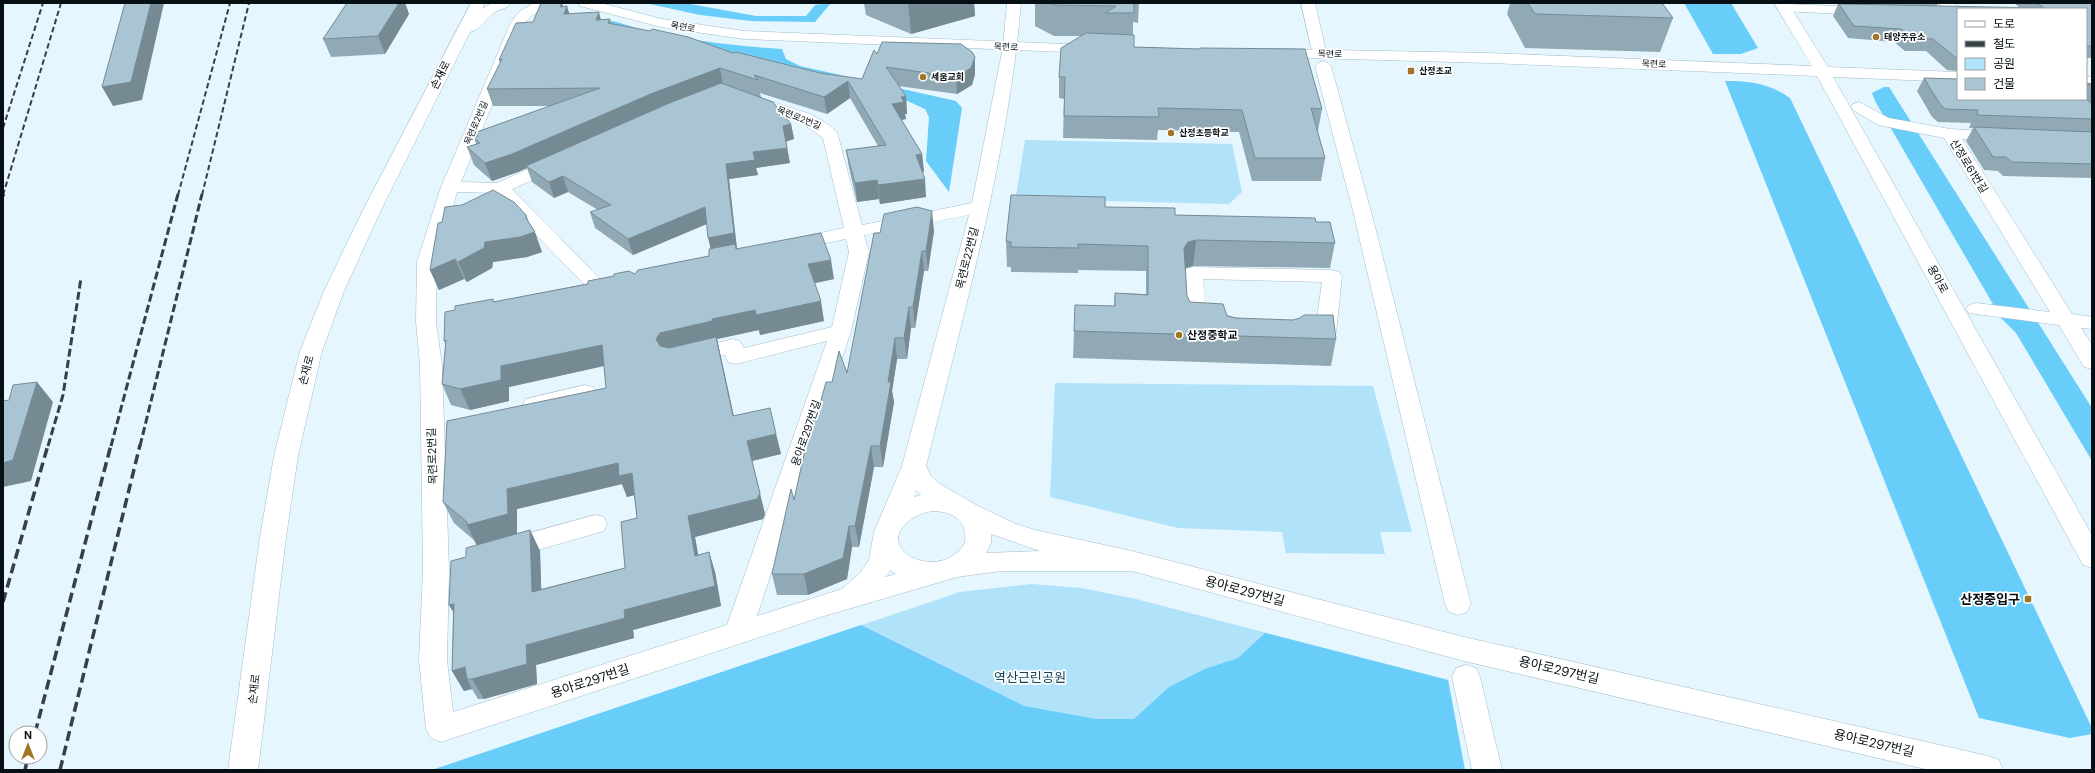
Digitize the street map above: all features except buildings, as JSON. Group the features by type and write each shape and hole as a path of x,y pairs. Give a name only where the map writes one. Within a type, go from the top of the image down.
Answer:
{"street":[{"name":"손재로","path":"243,770 273,537 286,456 311,351 334,291 415,123 478,3"},
{"path":"459,39 490,9 504,3"},
{"name":"목련로2번길","path":"441,729 433,660 458,563 431,428 431,365 434,320 427,262 450,187 518,22 525,14 544,3"},
{"name":"목련로","path":"585,3 661,23 744,35 1010,48 1105,49"},
{"name":"목련로22번길","path":"852,596 869,580 881,563 889,532 914,466 980,207 1010,48 1014,3"},
{"path":"1308,3 1363,215 1458,604"},
{"path":"1946,3 1957,14"},
{"path":"1783,6 1880,12"},
{"name":"용아로","path":"1783,6 1823,72 2092,558"},
{"path":"1934,13 1957,14"},
{"name":"목련로","path":"1262,53 1489,58 1957,77"},
{"name":"목련로2번길","path":"738,96 808,120 823,127 831,136 853,231"},
{"path":"1859,107 1884,122 1950,134"},
{"name":"산정로61번길","path":"1950,134 2013,136"},
{"name":"산정로61번길","path":"1950,134 2092,362"},
{"path":"450,187 500,188 571,157"},
{"path":"500,188 603,283 572,290"},
{"path":"778,247 980,207"},
{"name":"용아로297번길","path":"738,632 841,331 859,252 853,231"},
{"path":"1193,272 1332,276 1326,334 1286,332 1288,338 1232,336 1231,323 1196,322 1193,272"},
{"path":"1976,309 2064,318 2092,323"},
{"path":"674,360 733,346 736,357 841,331"},
{"path":"516,408 585,392"},
{"path":"431,428 454,423"},
{"path":"914,466 923,482 931,490 963,509 1007,531 1034,540 1132,561"},
{"path":"949,569 969,558 977,547 980,534 977,523 963,509 936,501 923,502 902,512 889,532 890,554 898,563 911,570 926,573 1001,561 1132,561"},
{"path":"458,563 595,524"},
{"name":"용아로297번길","path":"1132,561 1464,649 1988,770"},
{"name":"용아로297번길","path":"441,729 852,596 949,569"},
{"path":"1466,677 1487,770"}],"green space":[{"path":"1025,140 1232,144 1242,192 1229,204 1021,199 1016,196"},
{"path":"1055,383 1373,386 1412,532 1380,532 1385,554 1286,553 1282,532 1178,528 1050,497"},
{"name":"역산근린공원","path":"1032,584 1081,588 1136,599 1448,680 1465,770 432,770 960,592"}],"shaded area":[{"path":"645,3 685,3 756,16 806,16 815,5 831,3 815,22 751,21 700,15"},
{"path":"1684,3 1731,3 1758,48 1741,54 1713,54"},
{"path":"608,20 650,32 683,38 732,45 782,49 786,59 800,66 956,101 962,108 949,192 926,161 929,117 925,109 903,99 599,22"},
{"path":"1725,81 1767,86 1790,98 2092,728 2092,734 2070,738 1979,718"},
{"path":"1884,87 1889,87 2092,408 2092,461 2016,333 2001,318 1875,101 1872,93"},
{"name":"역산근린공원","path":"861,625 1024,706 1096,719 1134,719 1169,687 1205,669 1238,658 1265,633 1448,680 1465,770 432,770"}],"railway":[{"path":"3,128 43,3"},
{"path":"3,195 61,3"},
{"path":"178,195 230,3"},
{"path":"202,195 249,3"},
{"path":"111,446 178,194"},
{"path":"140,446 202,194"},
{"path":"48,446 63,395 81,278"},
{"path":"3,602 48,445"},
{"path":"37,725 111,445"},
{"path":"60,770 140,445"},
{"path":"25,770 26,765"}],"place":[{"name":"태양주유소","path":"1876,37"},
{"name":"산정초교","path":"1411,71"},
{"name":"세움교회","path":"923,77"},
{"name":"산정초등학교","path":"1171,133"},
{"name":"산정중학교","path":"1179,335"},
{"name":"산정중입구","path":"2028,599"}]}
